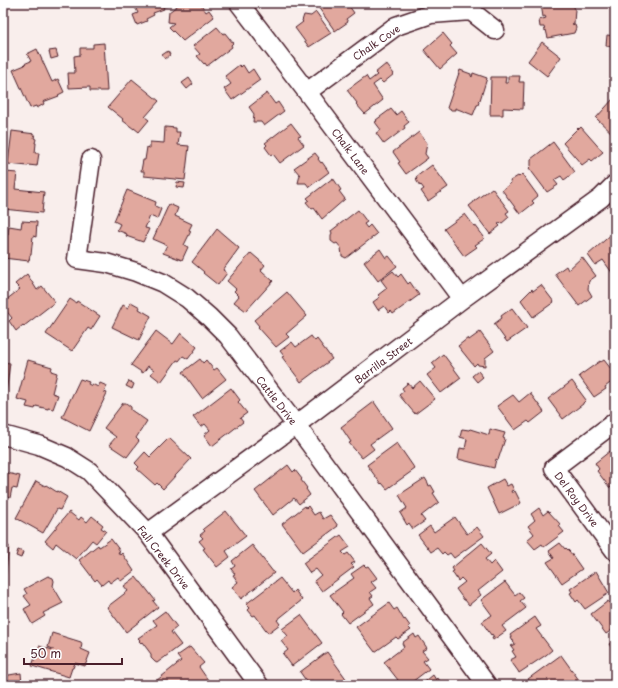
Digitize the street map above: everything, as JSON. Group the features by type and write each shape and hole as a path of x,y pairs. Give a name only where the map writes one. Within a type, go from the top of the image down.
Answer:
{"street":[{"name":"Chalk Lane","path":"239,3 462,299"},
{"name":"Chalk Cove","path":"307,92 396,26 431,14 471,11 495,30"},
{"name":"Cattle Drive","path":"91,160 77,259 106,263 136,272 163,284 187,298 228,336 296,425 487,685"},
{"name":"Barrilla Street","path":"148,533 296,425 462,299 601,198 615,184"},
{"name":"Del Roy Drive","path":"615,422 554,468 615,551"},
{"name":"Fall Creek Drive","path":"3,435 39,445 67,458 89,471 148,533 259,685"}],"building":[{"path":"140,3 169,3 166,4 167,6 163,7 164,9 153,13 154,15 146,19 147,21 137,25 133,15 138,13 134,5"},
{"path":"181,3 200,3 206,12 209,10 214,17 183,41 169,27 174,23 168,22 169,12"},
{"path":"347,3 354,13 346,19 348,22 335,31 316,4"},
{"path":"572,3 575,9 574,23 572,24 575,25 576,28 574,33 548,38 544,27 540,27 539,20 546,18 545,16 543,17 541,4"},
{"path":"316,12 331,33 309,47 295,28 303,22 304,15 311,16"},
{"path":"217,27 223,34 225,33 233,43 231,45 232,47 207,66 197,56 200,54 193,46"},
{"path":"443,33 452,44 450,46 457,54 440,69 424,50"},
{"path":"607,35 615,36 615,47 606,46"},
{"path":"542,42 561,57 547,76 528,61"},
{"path":"104,43 107,91 90,91 90,87 69,88 68,73 75,73 74,56 80,55 80,48 93,48 93,44"},
{"path":"37,49 52,82 58,79 64,92 58,95 59,96 43,102 44,104 37,108 36,106 30,108 13,70 31,61 27,54"},
{"path":"56,50 58,57 51,59 49,51"},
{"path":"168,51 170,55 165,59 162,55"},
{"path":"386,64 394,74 383,83 380,80 373,85 383,100 365,114 347,90 366,76 369,81 377,75 375,73"},
{"path":"239,65 241,67 243,65 248,73 253,69 260,80 232,100 224,89 231,84 225,76"},
{"path":"460,70 471,74 472,77 473,73 487,78 480,100 478,101 478,105 473,115 455,108 455,110 451,110 447,108"},
{"path":"508,76 520,76 519,82 524,82 523,109 503,108 503,115 490,115 491,77 506,77 505,83 508,83"},
{"path":"189,78 193,84 187,89 182,83"},
{"path":"132,79 159,101 145,117 149,120 139,132 122,120 123,119 108,107"},
{"path":"267,93 275,104 278,102 284,111 264,126 261,122 253,122 254,114 249,107"},
{"path":"613,99 615,101 615,136 596,118"},
{"path":"391,109 396,115 401,111 409,122 404,126 405,128 384,144 376,133 381,130 375,122"},
{"path":"291,123 301,136 298,137 304,145 280,163 265,147 267,145 265,143"},
{"path":"165,127 176,128 176,132 180,132 178,145 189,146 185,180 144,176 144,171 141,171 143,160 145,160 147,147 150,148 150,142 164,143"},
{"path":"581,127 603,152 592,161 590,159 582,165 563,143 578,128 579,129"},
{"path":"12,131 35,134 35,153 39,153 37,166 8,164"},
{"path":"419,132 427,143 425,154 428,158 406,174 398,163 400,162 393,152"},
{"path":"553,142 575,172 564,180 561,176 554,180 558,185 547,192 529,168 531,166 531,159"},
{"path":"315,153 329,172 309,187 306,183 298,183 300,175 294,168"},
{"path":"432,165 448,187 428,201 421,191 424,189 416,180 416,177"},
{"path":"6,172 17,173 15,189 44,192 42,213 3,209 3,177 6,177"},
{"path":"522,174 538,196 532,201 534,203 520,214 502,190 511,183 510,181"},
{"path":"333,178 341,190 339,191 345,199 322,219 314,208 312,209 306,202 309,200 307,198"},
{"path":"177,182 185,183 184,188 176,187"},
{"path":"492,188 509,211 506,213 509,217 501,224 498,224 500,226 490,234 469,206"},
{"path":"127,190 156,202 155,206 161,209 157,219 150,216 145,228 149,229 143,242 126,236 127,234 117,230 120,224 114,221"},
{"path":"169,204 178,208 175,216 192,224 189,230 191,231 184,245 188,247 182,260 163,253 167,245 153,239"},
{"path":"358,210 367,222 364,224 367,228 370,225 377,234 346,258 342,256 341,248 337,243 335,244 331,241 331,231"},
{"path":"465,214 474,226 475,225 484,239 475,245 477,247 464,256 444,229"},
{"path":"22,221 37,222 36,237 33,236 29,261 3,258 3,234 8,235 9,226 21,228"},
{"path":"217,229 239,248 223,270 227,273 218,285 192,262"},
{"path":"614,232 615,272 613,274 603,260 595,265 588,255"},
{"path":"380,249 386,258 389,256 397,266 378,281 364,262"},
{"path":"251,253 265,265 261,270 273,281 246,311 234,302 239,296 234,291 236,289 227,281"},
{"path":"582,257 596,276 589,281 588,289 592,296 579,306 555,274 566,266 568,270"},
{"path":"393,271 398,277 401,274 408,284 410,282 419,295 393,314 391,311 389,313 384,306 378,310 373,302 380,297 378,295 387,288 381,280"},
{"path":"27,274 37,290 42,286 55,302 16,331 9,321 12,318 4,308 6,306 3,300 6,300 20,289 15,284"},
{"path":"541,285 554,302 533,317 521,300 532,289 533,291"},
{"path":"287,292 307,316 286,334 289,337 276,347 258,327 259,326 254,320"},
{"path":"70,299 76,303 77,301 100,316 91,330 88,328 72,351 46,334"},
{"path":"131,302 151,316 139,340 112,327 123,305 128,308"},
{"path":"512,308 527,328 507,342 494,324 502,318 501,316"},
{"path":"156,331 173,344 181,333 197,347 188,359 183,356 179,361 177,360 161,382 151,374 154,370 148,366 143,373 131,365"},
{"path":"480,332 494,351 485,358 485,366 478,365 477,363 474,366 458,346 468,338 469,340"},
{"path":"311,336 315,341 317,339 332,359 301,382 282,357 284,356 280,351 292,342 296,347"},
{"path":"443,354 461,378 441,393 427,375 436,368 432,363"},
{"path":"200,359 203,363 206,360 214,370 217,368 226,379 202,398 183,372"},
{"path":"28,360 52,367 51,371 57,373 52,393 58,395 53,409 36,406 35,409 26,407 28,402 17,399"},
{"path":"604,360 615,374 615,378 605,387 606,389 594,397 579,376 600,361 601,362"},
{"path":"3,362 10,363 6,394 3,393"},
{"path":"478,371 483,377 477,382 472,376"},
{"path":"80,379 89,382 88,384 92,386 92,384 98,387 100,383 107,386 104,392 107,393 89,431 62,417"},
{"path":"129,381 134,384 132,389 126,386"},
{"path":"420,381 435,399 415,414 399,395 404,391 402,388 408,383 412,388"},
{"path":"572,381 586,400 563,419 548,399"},
{"path":"231,388 240,400 238,402 247,413 240,418 243,422 212,446 204,435 210,430 205,424 201,427 193,417"},
{"path":"530,393 544,412 530,423 528,421 515,430 497,406 513,395 519,402"},
{"path":"374,402 392,428 370,444 374,449 362,458 349,443 351,442 341,427"},
{"path":"123,403 126,403 131,407 131,410 147,421 136,438 139,441 127,457 109,445 116,437 104,428"},
{"path":"462,429 470,429 489,435 490,429 505,433 503,438 505,439 498,460 496,459 494,468 458,459 460,448 465,449 467,439 460,437"},
{"path":"169,438 191,459 163,489 157,483 155,485 137,469 139,467 135,463 145,452 150,457"},
{"path":"397,443 415,469 387,489 382,483 381,484 367,465"},
{"path":"610,451 615,457 615,484 610,488 597,471 599,469 595,463"},
{"path":"288,465 293,472 295,470 302,479 301,480 310,495 299,504 294,498 273,515 255,491"},
{"path":"3,472 20,476 17,489 12,488 10,498 3,496"},
{"path":"425,478 429,486 431,485 435,492 433,493 439,502 421,516 425,521 413,529 409,523 407,525 400,513 407,508 399,495"},
{"path":"503,479 507,486 511,484 514,490 511,491 512,493 515,491 521,503 499,514 487,488"},
{"path":"36,481 67,497 60,510 57,509 43,533 16,518"},
{"path":"305,506 306,508 308,506 314,515 319,512 323,519 330,515 338,526 303,552 282,524"},
{"path":"539,508 543,515 548,511 561,525 559,526 564,532 544,547 542,544 535,549 527,540 534,534 528,526 535,520 531,514"},
{"path":"226,511 246,536 226,551 230,557 217,567 203,549 205,548 199,541 203,538 200,535 205,531 203,529"},
{"path":"69,512 79,520 81,517 87,522 92,516 103,525 101,528 106,531 96,543 92,540 76,559 56,543 53,548 45,541"},
{"path":"455,517 467,534 477,527 484,536 454,558 450,553 447,555 444,552 442,554 437,548 431,552 418,535 430,526 434,532"},
{"path":"341,535 350,547 342,552 345,555 348,553 355,562 351,564 354,567 322,591 314,581 321,575 316,569 310,573 303,563"},
{"path":"111,539 120,551 118,552 120,555 122,553 134,571 121,581 118,577 110,583 108,580 102,585 97,579 95,581 79,560 98,545 99,547"},
{"path":"482,543 491,554 485,559 490,565 494,561 502,572 478,591 481,595 469,605 456,589 465,582 461,578 458,581 452,572 454,571 452,568"},
{"path":"560,543 570,552 582,569 562,583 547,562 554,558 549,551"},
{"path":"3,545 9,546 4,588 3,588"},
{"path":"252,545 274,573 241,599 232,587 238,582 231,569 235,566 232,561"},
{"path":"18,550 23,552 21,558 16,556"},
{"path":"364,565 366,567 368,566 377,578 371,582 376,588 370,592 373,596 370,598 374,604 348,623 341,614 343,612 330,595 354,578 351,574"},
{"path":"596,571 609,593 585,609 578,600 576,602 570,593 572,592 570,589"},
{"path":"48,576 53,578 53,586 63,603 43,613 45,616 32,624 24,609 31,605 24,596 27,594 24,589"},
{"path":"136,577 155,600 153,601 158,607 126,632 107,607 128,591 124,586"},
{"path":"280,578 292,593 295,590 302,600 277,620 280,624 268,633 255,615 253,616 248,610 250,608 246,604"},
{"path":"505,582 515,595 519,592 524,598 520,601 526,608 502,626 506,631 493,640 492,638 494,637 482,622 492,615 481,600"},
{"path":"608,601 615,611 615,628 606,634 591,614"},
{"path":"389,603 394,610 397,608 404,620 405,619 410,626 408,627 411,630 398,639 396,637 375,652 356,627"},
{"path":"165,611 177,627 171,632 181,645 157,663 151,658 151,654 138,638 157,625 153,620"},
{"path":"301,615 322,643 292,666 283,654 288,650 281,641 288,636 282,629"},
{"path":"535,617 541,626 536,629 552,650 519,673 510,660 516,657 511,646 515,644 510,635"},
{"path":"52,633 81,642 81,649 90,653 85,666 75,663 69,677 32,666 39,646 53,650 48,647"},
{"path":"414,634 416,638 419,636 427,648 422,651 428,658 423,661 429,669 408,685 391,685 398,680 384,662 404,647 402,643"},
{"path":"615,640 615,653 609,644"},
{"path":"190,647 204,663 199,667 208,680 205,682 207,685 160,685 156,681 181,661 177,656"},
{"path":"327,652 347,680 340,685 308,685 300,672"},
{"path":"561,655 579,680 571,685 532,685 528,679"},
{"path":"21,673 22,685 3,685 3,676"},
{"path":"433,675 436,680 438,678 442,685 421,685"}]}
